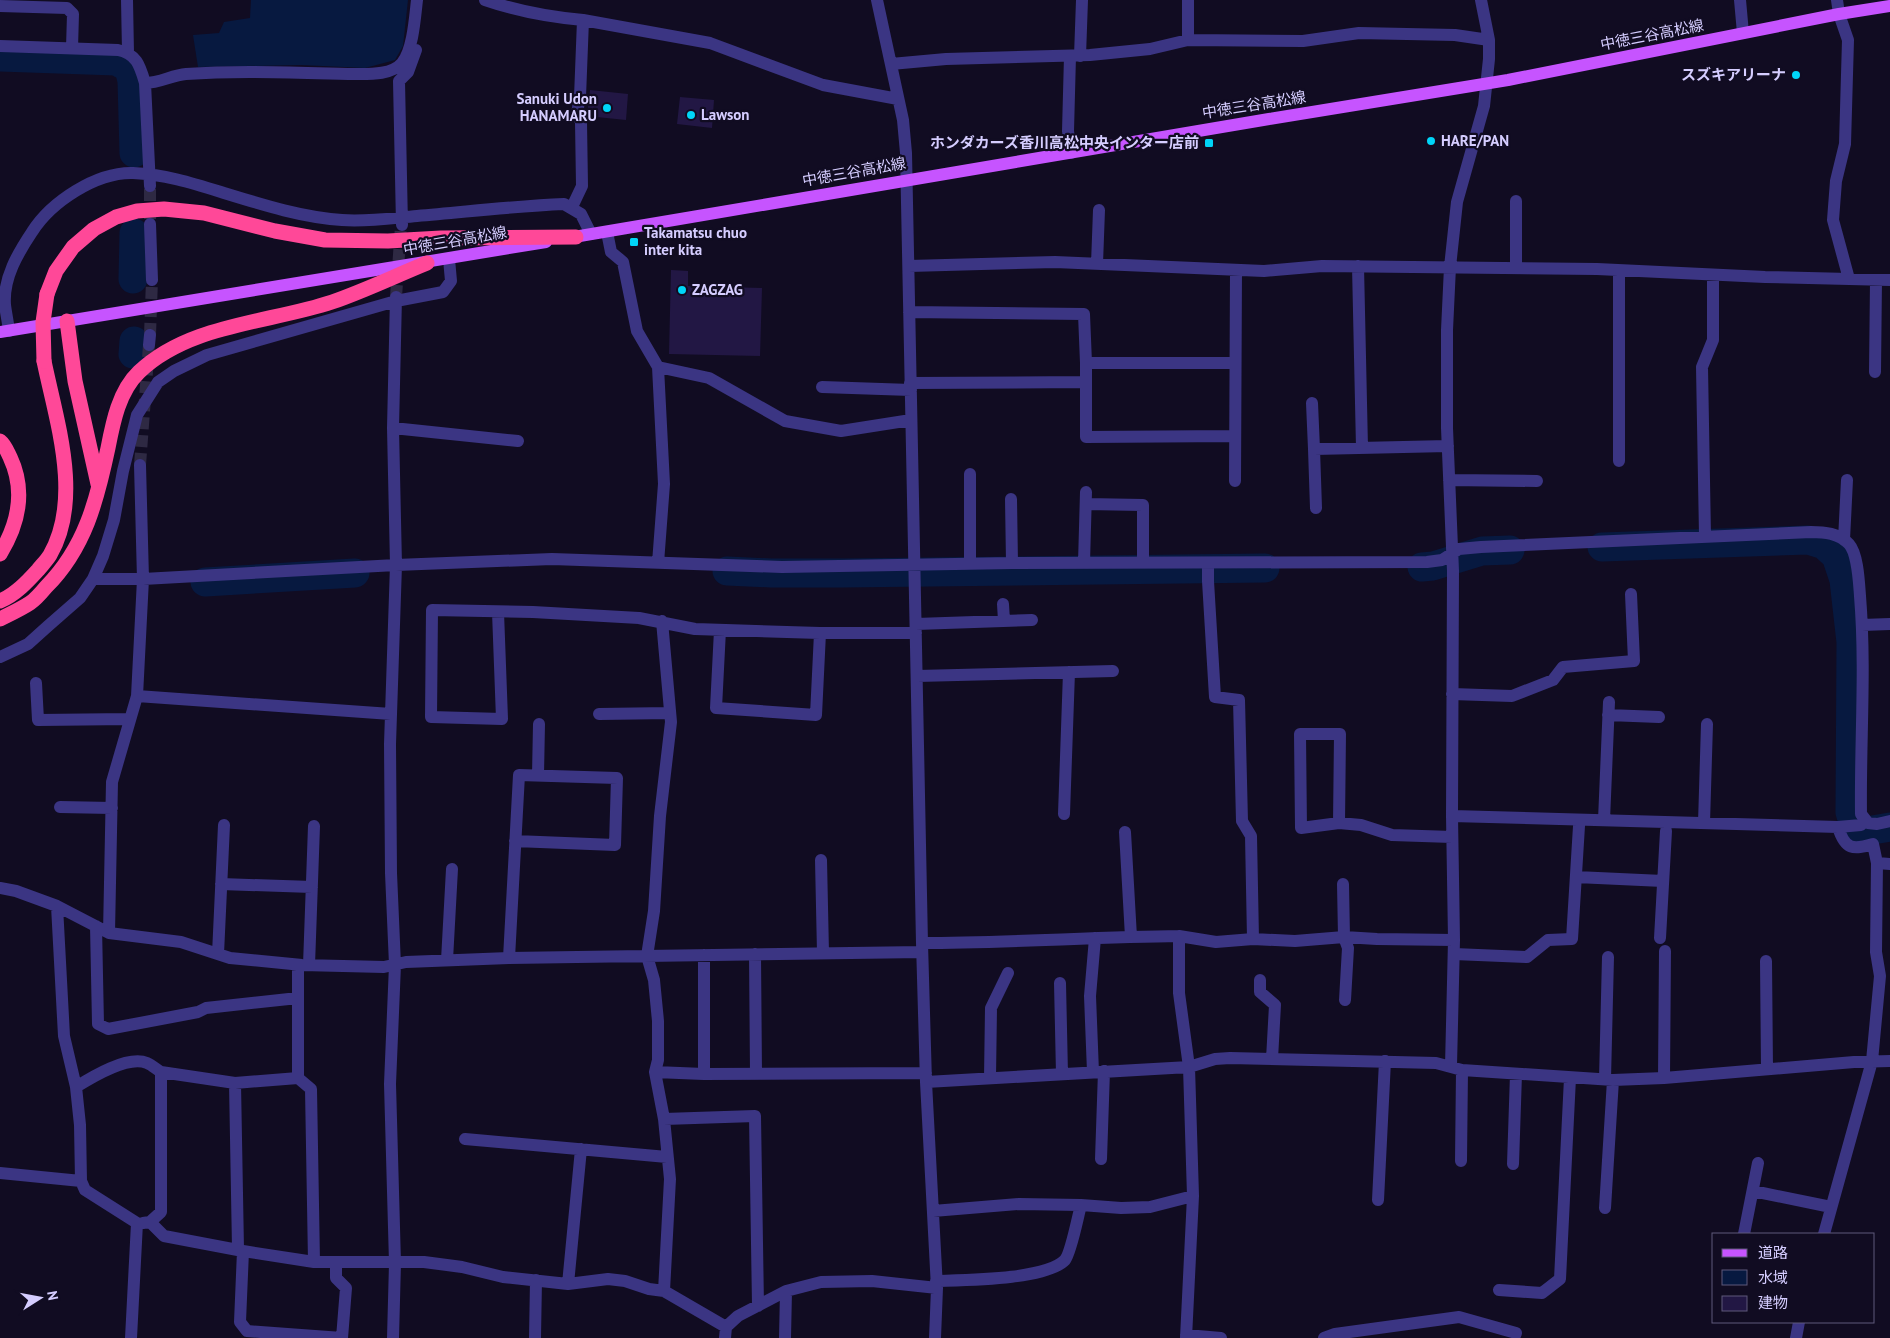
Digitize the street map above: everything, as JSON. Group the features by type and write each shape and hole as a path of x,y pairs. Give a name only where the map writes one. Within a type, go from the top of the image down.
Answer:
{"highway":[{"path":"0,601 30,579 50,555 61,528 66,497 64,464 44,361 43,322 47,294 56,271 73,247 94,229 116,217 137,211 164,209 204,213 276,231 325,240 388,241 441,238 576,237"},
{"path":"0,619 31,603 62,572 80,540 91,514 99,490 110,435 121,398 138,374 160,354 189,340 332,302 427,263"},
{"path":"67,321 75,382 99,490"},
{"path":"0,441 4,445 17,472 19,508 10,538 0,554"}],"main road":[{"name":"中徳三谷高松線","path":"5,332 427,263 907,180 1486,84 1839,14 1890,6"}],"street":[{"path":"128,0 128,52"},
{"path":"485,0 536,15 583,20 710,43 823,85 898,99"},
{"path":"877,0 903,120 907,180 922,948 936,1284 935,1338"},
{"path":"1072,153 1068,131 1082,0"},
{"path":"1188,0 1188,40"},
{"path":"1462,1161 1456,1068 1452,837 1452,562 1447,330 1450,268 1457,202 1484,106 1490,60 1489,40 1481,0"},
{"path":"1740,0 1743,33"},
{"path":"1837,0 1839,14 1848,40 1845,144 1836,181 1832,220 1849,279"},
{"path":"146,83 155,83 184,74 286,72 369,74 387,72 401,64 408,52 417,3"},
{"path":"402,222 399,81 408,72 418,44 417,3"},
{"path":"0,6 67,8 73,14 72,48"},
{"path":"572,207 582,186 581,122 577,113 580,97 583,20"},
{"path":"891,64 946,59 1075,56 1150,49 1188,40 1303,41 1359,33 1456,35 1489,40"},
{"path":"0,46 118,50 128,52 134,57 146,83 150,180"},
{"path":"5,332 5,304 8,277 20,250 37,224 60,201 88,183 130,172 150,180 183,180 280,210 343,220 402,222 549,204 564,204 581,214 592,234"},
{"path":"1516,201 1516,268"},
{"path":"1097,264 1099,210"},
{"path":"150,224 152,280"},
{"path":"607,232 612,252 623,262 637,331 658,367 664,484 658,563"},
{"path":"0,657 28,644 80,598 93,579 103,556 114,520 123,471 137,415 158,382 174,370 207,355 396,299 443,292 451,281 449,259"},
{"path":"908,266 1055,262 1264,271 1322,266 1516,268 1890,280"},
{"path":"1358,266 1362,448"},
{"path":"1235,481 1236,270"},
{"path":"1618,461 1619,270"},
{"path":"1705,536 1702,367 1713,340 1713,275"},
{"path":"1875,372 1876,280"},
{"path":"393,1338 395,1263 390,1084 396,965 391,874 390,714 396,583 393,428 396,299"},
{"path":"909,312 1084,314 1086,437 1235,436"},
{"path":"1086,363 1235,363"},
{"path":"658,367 709,378 785,421 841,431 911,420"},
{"path":"822,387 1086,382"},
{"path":"1312,403 1316,508"},
{"path":"393,428 518,441"},
{"path":"1314,449 1448,446"},
{"path":"109,934 112,782 137,696 143,579 140,465"},
{"path":"970,474 970,564"},
{"path":"1449,480 1537,481"},
{"path":"1844,540 1846,480"},
{"path":"1084,563 1086,498 1143,505 1142,563"},
{"path":"1011,499 1012,563"},
{"path":"1452,562 1459,549 1481,547 1810,532 1827,533 1844,540 1851,545 1855,558 1862,625 1861,814 1868,823 1877,824 1890,821"},
{"path":"93,579 143,579 396,565 552,559 915,570 970,564 1012,563 1428,562 1442,560 1452,562"},
{"path":"1208,563 1215,697 1240,700 1242,822 1251,836 1253,939"},
{"path":"1452,694 1512,696 1553,680 1563,666 1634,661 1632,594"},
{"path":"1003,604 1004,621"},
{"path":"498,612 502,719 431,717 432,610 543,612 662,621 695,629 820,633 916,629 1032,620"},
{"path":"662,621 671,722 660,816 654,911 647,956 654,980 658,1021 658,1060 655,1072 664,1119 670,1179 664,1291"},
{"path":"1862,625 1890,624"},
{"path":"720,630 716,708 816,715 820,633"},
{"path":"917,676 1112,671"},
{"path":"1064,814 1069,672"},
{"path":"36,682 38,720 130,718"},
{"path":"137,696 390,714"},
{"path":"1604,820 1609,702"},
{"path":"600,714 670,713"},
{"path":"1608,715 1659,717"},
{"path":"538,775 540,724"},
{"path":"1704,822 1707,724"},
{"path":"1339,823 1340,734 1300,734 1301,828 1339,823 1361,825 1392,835 1452,837"},
{"path":"509,958 515,841 519,775 617,778 615,845 515,841"},
{"path":"60,806 112,808"},
{"path":"1452,816 1838,827 1861,824 1864,820"},
{"path":"218,954 224,824"},
{"path":"298,1078 298,998 312,887 314,826"},
{"path":"1454,954 1527,957 1548,940 1572,939 1579,826"},
{"path":"1824,1233 1872,1060 1885,976 1876,952 1884,864 1873,844 1857,848 1848,845 1840,835 1838,827"},
{"path":"1660,938 1666,831"},
{"path":"1125,832 1131,937"},
{"path":"821,860 823,953"},
{"path":"447,960 452,869"},
{"path":"1576,877 1663,881"},
{"path":"221,884 312,887"},
{"path":"1343,884 1344,937 1348,948 1345,1000"},
{"path":"0,888 16,891 57,906 109,934 181,942 230,958 303,965 384,968 406,962 447,960 823,953 986,943 1131,937 1179,936 1216,942 1253,939 1295,941 1344,937 1454,940"},
{"path":"57,906 64,1036 76,1087 80,1125 81,1182 85,1190 137,1223 150,1222 160,1212 161,1072"},
{"path":"96,926 98,1024 108,1029 198,1012 206,1008 298,998"},
{"path":"1179,936 1179,993 1189,1067 1193,1196 1186,1337 1221,1338"},
{"path":"1094,938 1090,996 1098,1072 1101,1159"},
{"path":"1664,1078 1665,952"},
{"path":"755,954 756,1074"},
{"path":"704,955 704,1074"},
{"path":"1605,1208 1609,1080 1608,957"},
{"path":"1766,961 1766,1069"},
{"path":"990,1078 991,1008 1008,973"},
{"path":"1260,980 1260,992 1275,1005 1272,1059"},
{"path":"1060,983 1062,1074"},
{"path":"655,1072 990,1078 1189,1067 1230,1058 1436,1063 1456,1068 1516,1074 1609,1080 1664,1078 1872,1060 1890,1061"},
{"path":"1378,1200 1385,1061"},
{"path":"76,1087 94,1076 130,1062 146,1062 161,1072 235,1083 298,1078 311,1089 314,1262"},
{"path":"1513,1164 1516,1074"},
{"path":"1499,1290 1542,1292 1560,1279 1570,1078"},
{"path":"235,1083 240,1250 240,1322 247,1331 342,1338 346,1288 336,1278 336,1262"},
{"path":"664,1119 755,1116 758,1306"},
{"path":"465,1139 667,1157"},
{"path":"568,1284 581,1149"},
{"path":"1744,1233 1758,1162"},
{"path":"0,1173 81,1182"},
{"path":"1753,1191 1831,1207"},
{"path":"933,1211 1019,1204 1121,1208 1150,1207 1193,1196"},
{"path":"150,1222 164,1236 314,1262 424,1262 462,1267 503,1277 568,1284 608,1279 625,1281 664,1291 726,1332 738,1316 786,1291 821,1282 838,1280 936,1284 999,1279 1043,1272 1065,1260 1082,1205"},
{"path":"131,1338 137,1223"},
{"path":"535,1338 536,1280"},
{"path":"785,1338 786,1291"},
{"path":"1324,1338 1335,1334 1459,1318 1516,1333 1514,1338"},
{"path":"1796,1338 1799,1323"}],"water":[{"path":"251,0 408,0 403,46 395,60 365,68 301,65 198,67 193,35 219,33 224,22 250,18"}],"building":[{"path":"590,90 628,94 626,120 587,116"},
{"path":"680,97 714,100 712,128 677,124"},
{"path":"671,270 688,271 688,286 762,288 760,356 669,354"}],"waterway":[{"path":"0,57 116,61 129,68 132,81 134,153"},
{"path":"133,279 134,233"},
{"path":"133,354 134,341"},
{"path":"1602,547 1808,540 1824,545 1836,556 1844,580 1851,642 1850,812 1855,830 1861,832 1890,827"},
{"path":"1422,567 1433,566 1482,551 1510,550"},
{"path":"727,571 842,573 1265,568"},
{"path":"205,582 355,573"}],"tunnel":[{"path":"150,186 150,219"},
{"path":"396,297 401,226"},
{"path":"150,335 152,280"},
{"path":"140,465 149,345"}],"place":[{"name":"スズキアリーナ","path":"1796,75"},
{"name":"Sanuki Udon HANAMARU","path":"607,108"},
{"name":"Lawson","path":"691,115"},
{"name":"HARE/PAN","path":"1431,141"},
{"name":"ホンダカーズ香川高松中央インター店前","path":"1209,143"},
{"name":"Takamatsu chuo inter kita","path":"634,242"},
{"name":"ZAGZAG","path":"682,290"}]}
